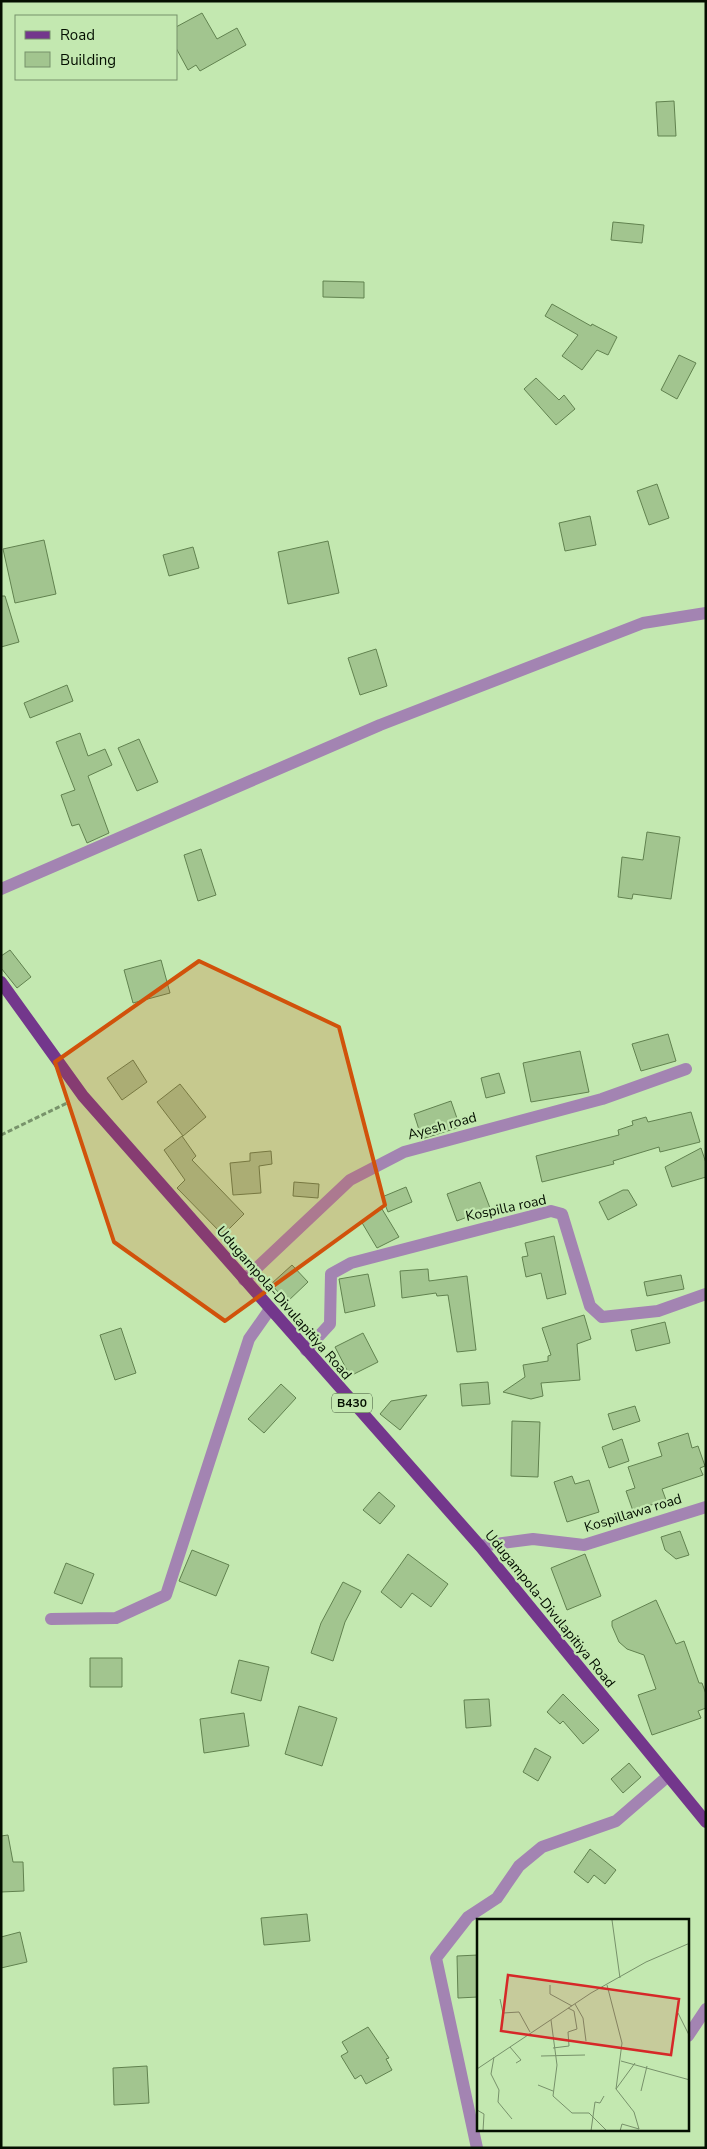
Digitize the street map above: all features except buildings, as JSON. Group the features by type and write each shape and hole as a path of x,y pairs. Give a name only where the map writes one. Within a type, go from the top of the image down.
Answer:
{"main road":[{"name":"Udugampola-Divulapitiya Road","path":"1,982 83,1096 480,1546 667,1777 706,1822"}],"street":[{"path":"1,889 380,725 643,623 706,613"},
{"name":"Ayesh road","path":"244,1280 350,1180 404,1152 602,1099 686,1069"},
{"name":"Kospilla road","path":"306,1350 330,1324 331,1274 351,1263 551,1211 562,1214 590,1306 602,1316 658,1311 706,1294"},
{"path":"51,1619 116,1618 166,1596 249,1340 270,1309"},
{"name":"Kospillawa road","path":"480,1546 533,1539 584,1545 706,1507"},
{"path":"477,2148 436,1958 468,1917 497,1898 519,1866 542,1847 616,1821 667,1777"},
{"path":"690,2033 706,2008"}],"path":[{"path":"1,1135 83,1096"}],"highlighted area":[{"path":"199,961 339,1027 385,1205 225,1321 114,1242 55,1062"}]}
